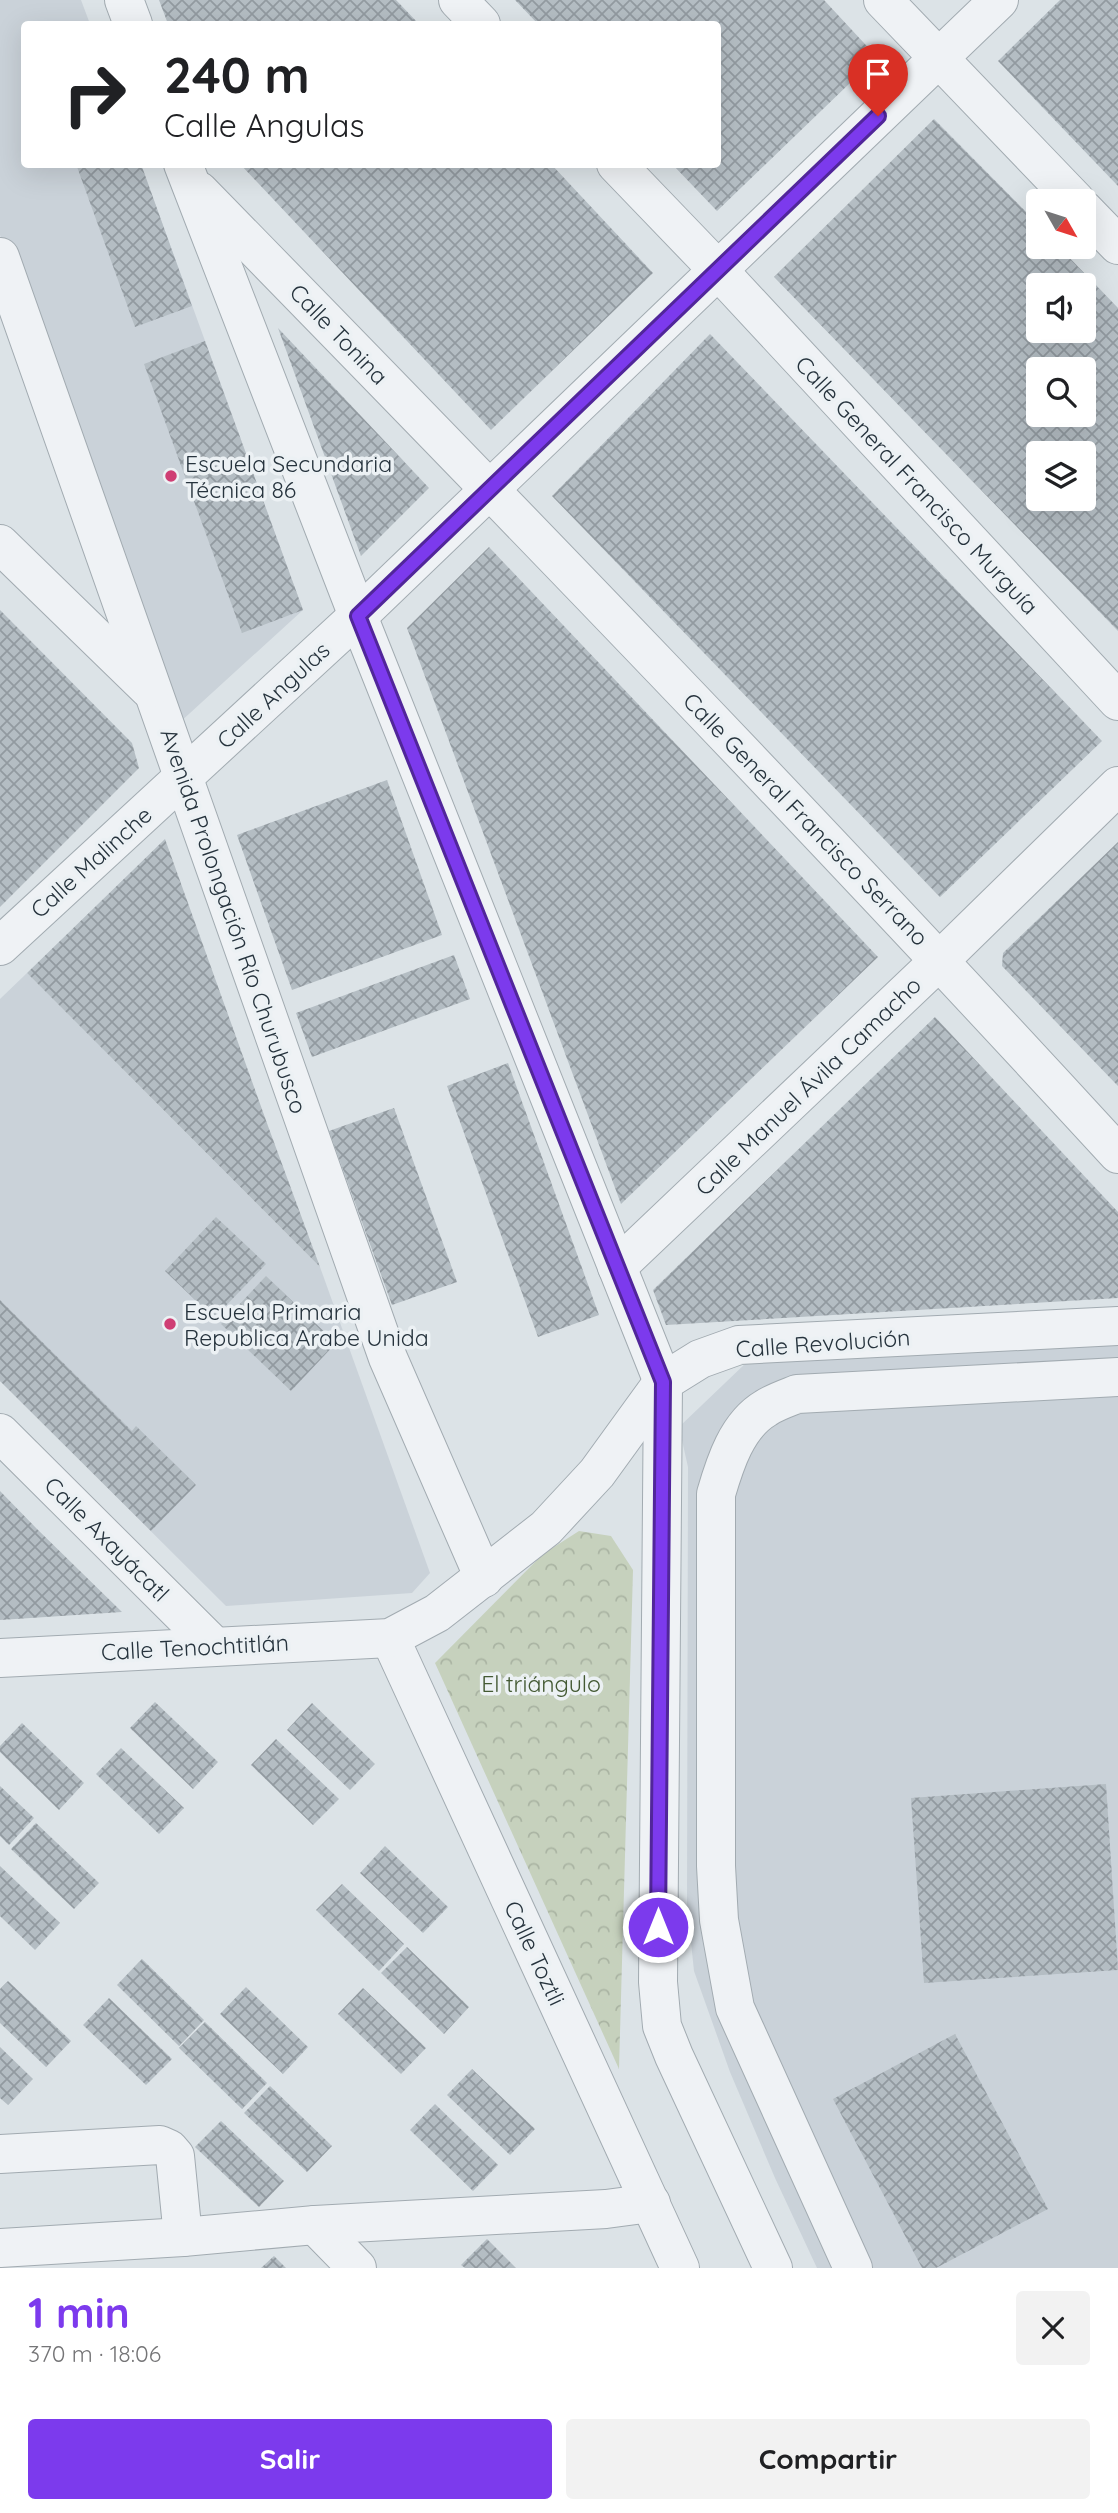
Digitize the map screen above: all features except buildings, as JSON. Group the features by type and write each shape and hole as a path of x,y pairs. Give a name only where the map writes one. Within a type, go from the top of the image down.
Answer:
{"street":[{"path":"124,0 132,21"},
{"path":"458,0 478,21"},
{"path":"883,0 1065,189"},
{"name":"Calle Angulas","path":"183,779 358,616 999,0"},
{"name":"Calle General Francisco Murguía","path":"620,168 1118,701"},
{"path":"185,172 358,616 663,1382 658,1982 662,2026 773,2268"},
{"name":"Calle Tonina","path":"185,172 490,489"},
{"path":"1096,222 1118,245"},
{"name":"Avenida Prolongación Río Churubusco","path":"0,257 387,1357 484,1578"},
{"name":"Calle General Francisco Serrano","path":"490,489 940,960 1118,1154"},
{"path":"0,544 156,696"},
{"name":"Calle Malinche","path":"0,946 183,779"},
{"name":"Calle Manuel Ávila Camacho","path":"617,1267 940,960 1118,786"},
{"name":"Calle Revolución","path":"390,1638 437,1613 546,1528 597,1473 663,1382 699,1359 739,1345 1118,1326"},
{"path":"853,2268 734,2008 719,1920 716,1866 716,1494 725,1462 739,1435 764,1408 797,1394 1118,1377"},
{"name":"Calle Axayácatl","path":"0,1433 214,1646"},
{"name":"Calle Tenochtitlán","path":"0,1658 390,1638"},
{"name":"Calle Toztli","path":"390,1638 680,2268"},
{"path":"0,2154 160,2146 169,2149 175,2156 183,2237"},
{"path":"0,2248 183,2237 315,2225 606,2209 651,2203"},
{"path":"315,2225 357,2268"}],"shaded area":[{"name":"Escuela Secundaria Técnica 86","path":"0,0 81,0 89,21 21,21 21,168 142,168 303,610 178,724 0,235"},
{"name":"Escuela Primaria Republica Arabe Unida","path":"27,973 320,1267 430,1573 412,1593 226,1606 0,1381 0,999"},
{"path":"1118,1342 1118,2268 817,2268 730,2072 694,1971 687,1904 688,1467 679,1427 747,1362"}],"green space":[{"name":"El triángulo","path":"579,1531 611,1536 633,1570 619,2069 435,1663 543,1554"}],"place":[{"name":"Escuela Secundaria Técnica 86","path":"171,476"},
{"name":"Escuela Primaria Republica Arabe Unida","path":"170,1324"}],"route":[{"path":"658,1927 663,1382 358,616 878,116"}]}
